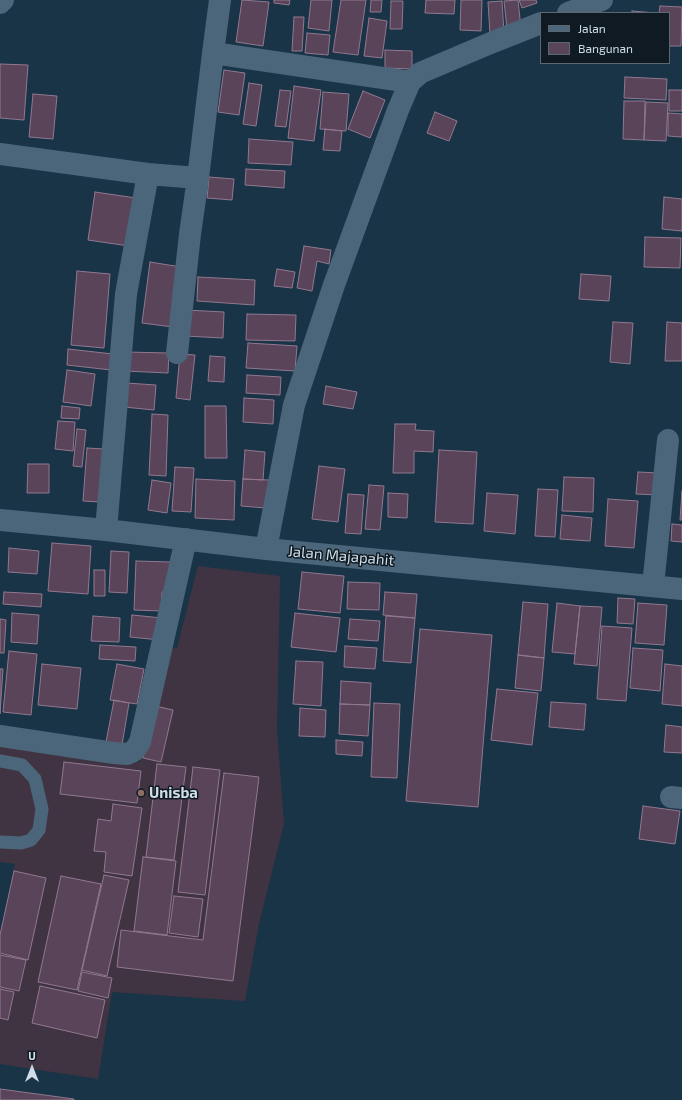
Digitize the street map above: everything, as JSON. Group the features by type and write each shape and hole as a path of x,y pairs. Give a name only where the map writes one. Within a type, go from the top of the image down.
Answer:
{"street":[{"path":"0,4 3,0"},
{"path":"177,353 212,53 220,0"},
{"path":"571,12 602,0"},
{"path":"266,549 294,405 334,285 398,110 410,82 420,73 540,23"},
{"path":"212,53 410,82"},
{"path":"0,154 148,174 198,178"},
{"path":"106,530 126,294 148,174"},
{"path":"653,586 668,440"},
{"name":"Jalan Majapahit","path":"0,520 106,530 266,549 682,589"},
{"path":"0,736 114,753 127,754 134,751 140,742 186,539"}],"lane":[{"path":"0,761 22,765 35,779 42,809 39,830 32,840 21,844 0,842"}],"shaded area":[{"name":"Unisba","path":"198,566 280,576 277,730 284,824 259,924 245,1001 112,992 98,1079 0,1064 0,933 15,864 0,862 0,743 140,762 167,647 177,648"}],"building":[{"path":"242,0 269,2 263,46 236,42"},
{"path":"274,0 290,0 289,5 274,3"},
{"path":"311,0 332,0 329,31 308,28"},
{"path":"341,0 366,0 358,55 333,52"},
{"path":"371,0 382,0 381,12 370,12"},
{"path":"426,0 455,0 454,14 425,13"},
{"path":"461,0 482,0 481,31 460,30"},
{"path":"518,0 521,28 507,29 504,1"},
{"path":"519,0 536,0 537,3 522,8"},
{"path":"391,1 403,1 402,29 390,29"},
{"path":"502,1 504,33 490,34 488,2"},
{"path":"660,6 682,7 681,46 670,46 670,12 659,12"},
{"path":"294,17 304,17 302,51 292,51"},
{"path":"369,18 387,21 382,58 364,56"},
{"path":"307,33 330,35 328,55 305,53"},
{"path":"385,50 412,51 412,69 385,68"},
{"path":"0,64 28,65 24,120 0,118"},
{"path":"224,70 245,73 239,115 218,112"},
{"path":"625,77 667,79 666,100 624,98"},
{"path":"249,83 262,85 256,126 243,124"},
{"path":"294,86 321,90 314,141 288,138"},
{"path":"280,90 291,91 286,127 275,126"},
{"path":"669,90 682,90 682,111 669,111"},
{"path":"363,91 385,100 370,138 348,129"},
{"path":"323,92 349,94 346,131 320,129"},
{"path":"33,94 57,96 53,139 29,137"},
{"path":"624,101 645,101 644,140 623,139"},
{"path":"646,102 668,103 666,141 644,140"},
{"path":"435,112 457,121 449,141 427,133"},
{"path":"668,113 682,114 682,137 668,136"},
{"path":"325,129 342,131 340,151 323,150"},
{"path":"249,139 293,142 291,165 248,163"},
{"path":"246,169 285,171 284,188 245,185"},
{"path":"209,177 234,179 232,200 207,198"},
{"path":"95,192 136,198 129,246 88,240"},
{"path":"664,197 682,199 682,231 662,229"},
{"path":"645,237 681,238 680,268 644,267"},
{"path":"304,246 331,250 329,264 317,261 312,291 297,288"},
{"path":"150,262 181,267 173,327 142,323"},
{"path":"277,269 295,272 292,288 274,286"},
{"path":"77,271 110,274 104,348 71,345"},
{"path":"581,274 611,276 609,301 579,299"},
{"path":"198,277 255,280 254,305 197,301"},
{"path":"186,310 224,312 223,338 185,336"},
{"path":"247,314 296,315 295,341 246,340"},
{"path":"613,322 633,323 630,364 610,362"},
{"path":"667,322 682,323 682,361 665,361"},
{"path":"248,343 297,346 295,371 246,368"},
{"path":"68,349 113,354 111,370 67,365"},
{"path":"126,352 169,353 168,373 125,371"},
{"path":"180,354 195,355 190,400 176,398"},
{"path":"210,356 225,357 224,382 208,381"},
{"path":"67,370 95,374 91,406 63,402"},
{"path":"247,375 281,377 280,395 246,393"},
{"path":"126,383 156,385 154,410 124,407"},
{"path":"326,386 357,392 353,409 323,404"},
{"path":"244,398 274,400 273,424 243,422"},
{"path":"62,406 80,408 79,419 61,418"},
{"path":"205,406 226,406 227,458 205,458"},
{"path":"152,414 168,415 166,476 149,475"},
{"path":"58,421 75,422 73,451 55,449"},
{"path":"395,424 416,424 415,430 434,431 433,452 414,451 414,473 393,473"},
{"path":"77,429 86,430 82,467 73,466"},
{"path":"87,448 104,449 100,502 83,501"},
{"path":"245,450 265,452 263,480 243,479"},
{"path":"439,450 477,452 473,524 435,522"},
{"path":"28,464 49,464 49,493 27,493"},
{"path":"319,466 345,469 338,522 312,519"},
{"path":"175,467 194,468 191,512 172,511"},
{"path":"638,472 659,473 658,495 636,494"},
{"path":"564,477 594,478 593,512 562,511"},
{"path":"196,479 235,481 234,520 195,518"},
{"path":"243,479 269,480 266,508 241,506"},
{"path":"152,480 171,483 167,513 148,510"},
{"path":"369,485 384,486 380,530 365,529"},
{"path":"538,489 558,490 555,537 535,536"},
{"path":"682,491 682,520 680,520"},
{"path":"388,493 408,494 407,518 388,517"},
{"path":"487,493 518,495 515,534 484,531"},
{"path":"348,494 364,495 361,534 345,533"},
{"path":"608,499 638,501 634,548 605,546"},
{"path":"562,515 592,518 590,541 560,539"},
{"path":"672,524 682,525 682,542 671,541"},
{"path":"52,543 91,546 88,594 48,591"},
{"path":"9,548 39,551 37,574 8,572"},
{"path":"111,551 129,552 127,593 109,592"},
{"path":"136,561 170,562 169,592 162,592 161,611 134,610"},
{"path":"94,570 105,570 105,596 94,596"},
{"path":"302,572 344,576 340,613 298,609"},
{"path":"348,582 380,583 379,610 347,609"},
{"path":"4,592 42,594 41,607 3,604"},
{"path":"385,592 417,594 415,618 383,615"},
{"path":"618,598 635,599 633,624 617,623"},
{"path":"523,602 548,604 544,658 518,655"},
{"path":"557,603 580,606 575,654 552,652"},
{"path":"638,603 667,605 664,645 635,643"},
{"path":"580,606 602,607 597,666 574,664"},
{"path":"12,613 39,615 37,644 11,642"},
{"path":"295,613 340,618 336,652 291,647"},
{"path":"132,615 162,618 160,640 130,637"},
{"path":"93,616 120,618 119,642 91,641"},
{"path":"386,616 415,618 411,663 383,661"},
{"path":"0,619 6,620 4,653 0,653"},
{"path":"350,619 380,621 378,641 348,639"},
{"path":"602,626 632,628 626,701 597,699"},
{"path":"420,629 492,635 478,807 406,801"},
{"path":"100,645 136,647 135,661 99,659"},
{"path":"345,646 377,648 375,669 344,667"},
{"path":"633,648 663,650 660,691 630,688"},
{"path":"9,651 37,654 31,715 3,712"},
{"path":"518,655 544,658 541,691 515,688"},
{"path":"296,661 323,662 321,706 293,704"},
{"path":"42,664 81,668 77,709 38,705"},
{"path":"117,664 144,669 137,704 110,700"},
{"path":"665,664 682,666 682,706 662,704"},
{"path":"0,669 3,669 0,714"},
{"path":"341,681 371,683 370,705 340,704"},
{"path":"497,689 538,693 532,745 491,740"},
{"path":"114,700 129,703 122,745 106,742"},
{"path":"551,702 586,704 584,730 549,727"},
{"path":"374,703 400,704 397,778 371,777"},
{"path":"340,704 370,705 368,736 339,734"},
{"path":"155,706 173,710 161,762 143,758"},
{"path":"300,708 326,710 325,737 299,736"},
{"path":"666,725 682,727 682,753 664,752"},
{"path":"336,740 363,742 362,756 336,754"},
{"path":"64,762 141,771 137,803 60,794"},
{"path":"157,764 186,767 174,860 146,857"},
{"path":"193,767 220,770 205,895 178,892"},
{"path":"224,773 259,777 233,981 117,967 121,930 203,940"},
{"path":"113,804 142,808 132,876 104,872 106,852 94,851 98,819 111,821"},
{"path":"643,806 680,811 675,844 639,839"},
{"path":"143,857 176,861 167,935 134,931"},
{"path":"14,871 46,878 28,960 0,953 0,935"},
{"path":"104,875 129,880 107,976 82,970"},
{"path":"61,876 101,884 77,990 38,982"},
{"path":"174,896 203,899 198,937 169,933"},
{"path":"0,955 26,960 19,991 0,987"},
{"path":"82,972 112,978 108,998 78,991"},
{"path":"40,986 105,1000 97,1038 32,1023"},
{"path":"0,989 14,992 8,1020 0,1018"},
{"path":"0,1089 74,1099 74,1100 0,1100"}],"place":[{"name":"Unisba","path":"141,793"}]}
